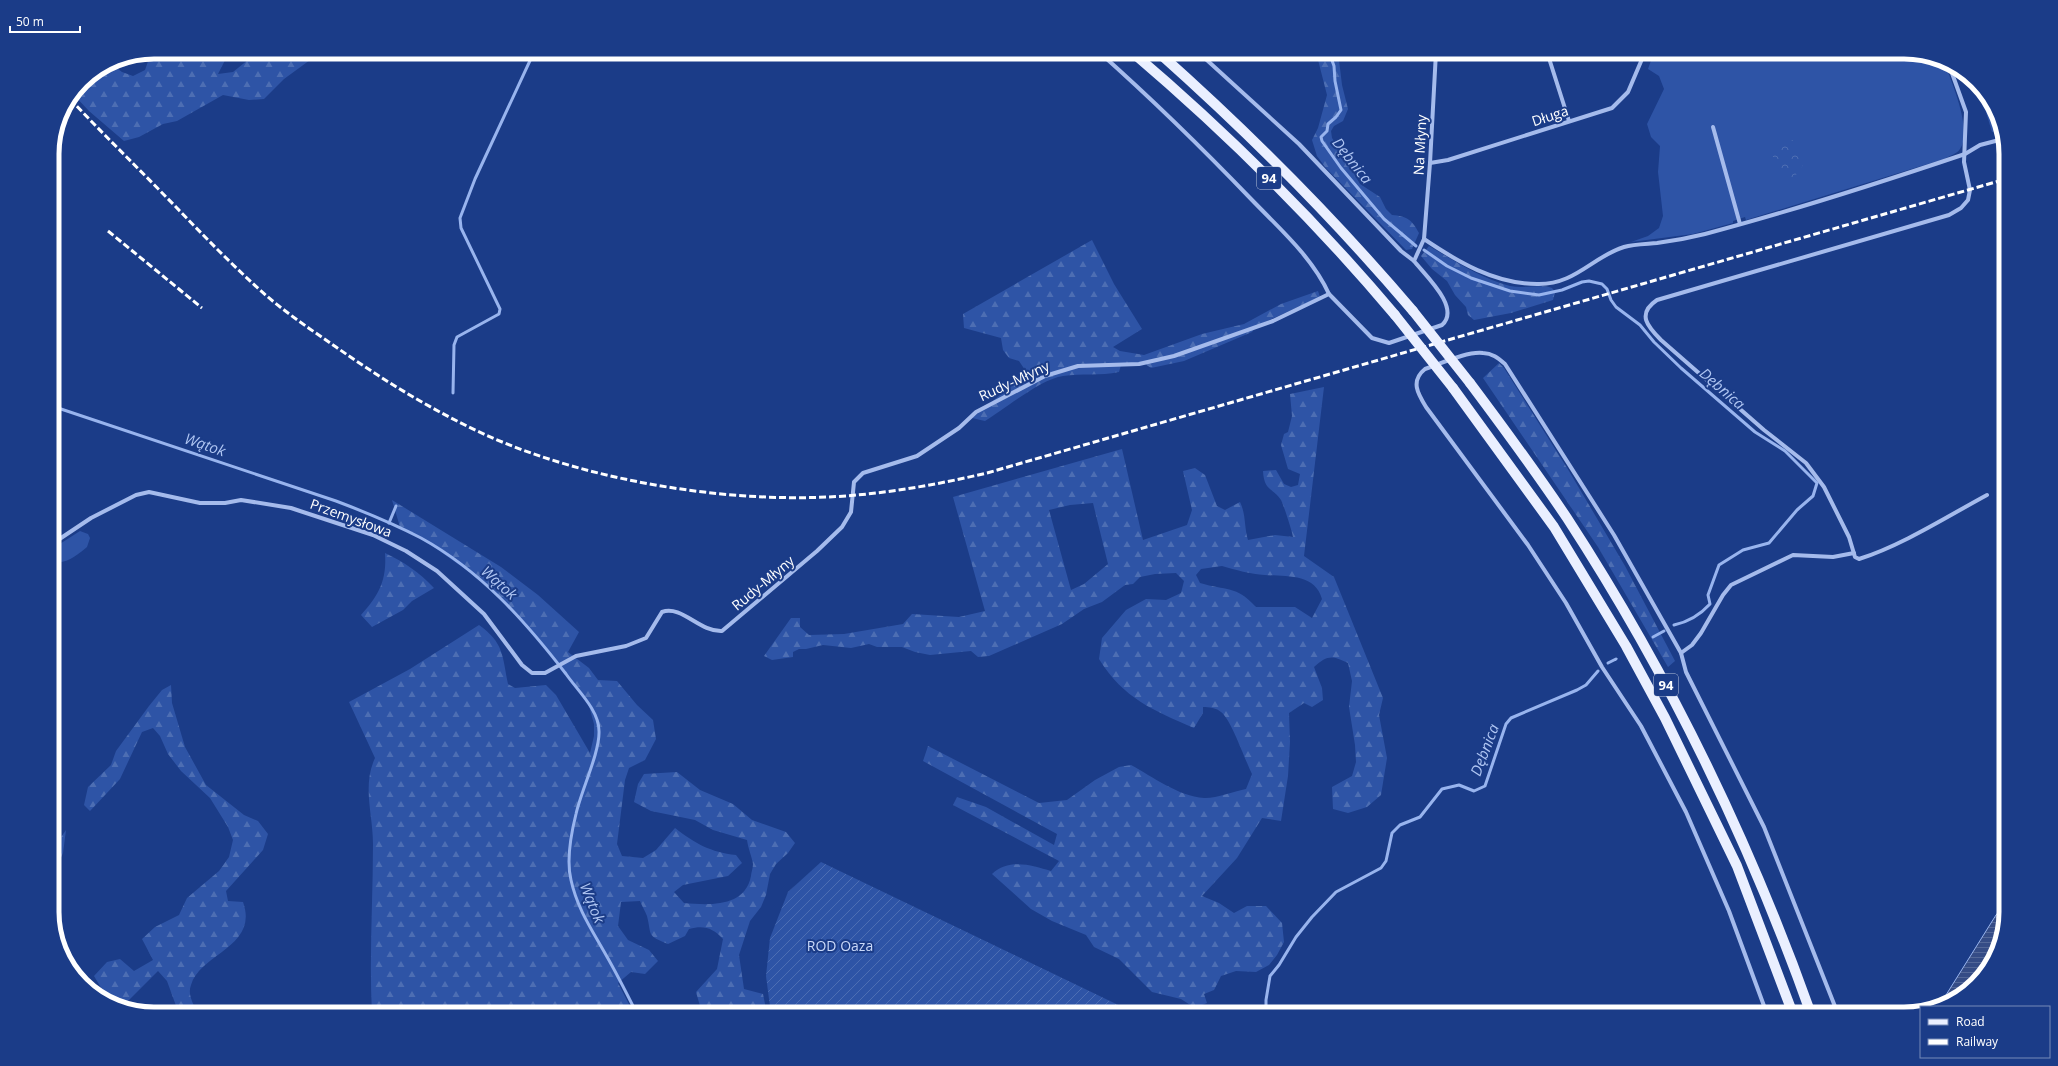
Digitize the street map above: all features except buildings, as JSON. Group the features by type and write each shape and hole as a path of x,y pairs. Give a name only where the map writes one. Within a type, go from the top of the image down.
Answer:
{"main road":[{"name":"94","path":"1140,59 1196,107 1249,158 1344,257 1395,315 1453,388 1554,527 1626,646 1665,718 1737,866 1790,1007"},
{"name":"94","path":"1166,59 1216,104 1304,190 1358,246 1413,311 1470,383 1525,457 1567,519 1638,636 1680,710 1719,788 1752,861 1808,1007"}],"street":[{"path":"1106,59 1231,178 1289,238 1320,276 1329,294 1372,338 1389,343 1442,325 1448,320 1449,310 1446,301 1414,261 1401,250 1299,144 1206,59"},
{"name":"Na Młyny","path":"1424,239 1436,59"},
{"path":"1549,59 1569,121"},
{"name":"Długa","path":"1430,163 1448,160 1612,108 1628,92 1643,59"},
{"path":"1952,72 1966,112 1964,162 1970,190 1968,200 1961,208 1949,215 1657,300 1650,305 1645,315 1649,328 1662,340 1764,430 1806,463 1824,487 1849,537 1855,557 1859,559 1871,555 1987,495"},
{"path":"1713,127 1740,224"},
{"path":"1414,261 1424,239 1451,257 1506,282 1538,284 1549,283 1577,275 1606,254 1626,246 1669,241 1740,224 1965,154 1980,145 1998,140"},
{"name":"Rudy-Młyny","path":"601,650 626,646 646,638 662,612 667,610 676,611 713,631 722,631 842,527 851,512 854,482 858,477 863,473 917,456 932,448 959,428 976,412 1015,390 1045,376 1078,366 1139,364 1174,356 1272,321 1329,294"},
{"path":"1764,1007 1729,911 1692,826 1641,726 1602,667 1566,603 1528,545 1426,407 1417,391 1416,382 1420,373 1425,369 1474,353 1483,352 1494,356 1505,364 1614,535 1681,653 1686,672 1764,827 1835,1007"},
{"name":"Przemysłowa","path":"59,539 91,518 136,494 149,492 200,502 225,504 241,500 291,508 373,535 406,551 437,571 484,614 522,665 532,673 545,673 576,656 601,650"},
{"path":"1681,653 1692,645 1701,633 1722,595 1731,585 1793,555 1833,557 1854,553"}],"green space":[{"path":"149,59 154,59 226,59 218,74 233,72 249,59 311,59 284,79 264,99 249,100 223,95 177,121 163,124 139,137 124,141 89,111 77,98 91,83 116,67 122,72 133,76 145,70"},
{"path":"1318,59 1339,59 1342,85 1348,109 1343,121 1334,126 1331,131 1332,138 1360,184 1380,197 1386,209 1392,215 1402,216 1414,225 1419,233 1412,249 1406,250 1325,167 1317,156 1312,140 1318,128 1327,95"},
{"path":"1652,59 1904,59 1929,62 1947,70 1960,105 1964,130 1963,141 1959,151 1944,159 1746,220 1745,217 1733,221 1733,223 1693,234 1631,242 1648,236 1659,228 1663,216 1658,172 1660,146 1651,137 1647,124 1664,89 1659,76 1648,69"},
{"path":"1982,100 1994,123 1996,131 1992,132"},
{"path":"1796,139 1803,165 1793,179 1781,183 1770,147"},
{"path":"1092,240 1114,284 1142,329 1113,347 1120,351 1144,355 1202,334 1244,324 1281,304 1318,291 1320,297 1256,326 1252,332 1184,361 1151,368 1145,364 1121,365 1119,372 1070,375 1054,378 1034,388 985,421 972,418 1027,373 1019,361 1009,358 1003,350 1001,338 964,328 963,314"},
{"path":"1429,246 1468,269 1499,283 1515,287 1542,286 1552,288 1555,292 1553,300 1511,313 1474,320 1468,315 1466,307 1455,295 1447,281 1432,269 1421,256"},
{"path":"1499,363 1504,368 1569,471 1625,566 1675,661 1668,667 1598,547 1483,378"},
{"path":"1324,387 1304,556 1334,577 1383,698 1379,715 1387,758 1381,795 1367,807 1348,813 1333,809 1332,787 1352,776 1356,762 1349,707 1352,681 1348,663 1334,658 1326,658 1314,667 1322,688 1323,700 1312,707 1304,703 1289,713 1290,742 1288,776 1281,821 1262,818 1237,858 1202,896 1219,903 1234,913 1247,906 1266,906 1282,923 1284,942 1277,955 1269,965 1256,972 1236,971 1221,976 1214,990 1204,994 1207,1003 1193,1007 1181,999 1152,992 1119,959 1094,947 1086,935 1052,921 1031,909 992,874 998,869 1013,864 1028,865 1051,871 1059,861 953,805 957,797 986,807 1054,845 1057,834 923,761 928,746 1039,803 1067,800 1095,780 1119,767 1131,765 1175,790 1194,796 1208,798 1246,789 1252,774 1229,723 1221,712 1215,709 1203,707 1203,713 1194,728 1140,702 1119,684 1099,659 1102,638 1126,610 1146,599 1166,600 1181,593 1184,581 1176,573 1155,574 1140,577 1133,584 1125,585 1102,602 1084,609 1062,624 989,656 978,657 971,651 930,655 915,652 902,647 877,647 869,644 851,648 823,645 799,649 793,652 793,657 772,660 764,656 791,618 800,618 800,627 809,635 844,634 903,624 912,614 959,617 985,611 953,497 1122,449 1143,540 1187,525 1192,510 1183,471 1195,468 1205,475 1217,506 1225,510 1240,502 1248,540 1275,535 1293,537 1282,502 1267,486 1263,471 1276,470 1284,484 1291,487 1298,485 1300,474 1288,469 1281,445 1284,434 1288,432 1292,416 1290,394","holes":["1093,503 1108,564 1084,584 1071,590 1049,510 1070,505","1222,566 1254,574 1299,578 1313,585 1322,599 1312,618 1295,607 1256,607 1249,600 1236,592 1200,583 1196,575 1201,569"]},
{"path":"392,500 501,567 538,595 579,632 568,652 589,668 598,680 617,681 637,705 653,720 656,739 645,760 629,768 625,780 617,844 622,856 643,858 656,850 675,828 690,839 704,846 718,852 736,855 742,863 728,876 683,885 674,892 684,903 714,904 733,899 741,894 747,886 751,876 753,864 747,840 713,830 695,820 651,811 634,802 638,784 644,774 677,772 700,790 733,804 752,820 786,832 795,843 788,853 776,864 770,874 766,895 761,907 750,921 739,955 744,989 763,994 766,1007 700,1006 696,992 717,969 723,939 716,932 708,928 699,927 689,929 685,936 668,944 656,939 651,934 647,916 640,901 621,902 618,926 628,940 649,950 658,961 645,974 631,972 618,983 630,1007 372,1007 373,833 369,800 369,779 375,758 349,702 410,669 479,625 493,638 501,650 508,684 515,688 546,685 556,695 590,753 594,736 594,724 585,697 492,588 431,545 400,527"},
{"path":"80,531 88,534 90,538 87,547 76,556 62,562 59,562 59,544"},
{"path":"385,553 411,568 434,588 412,601 403,610 372,627 361,615 373,601 380,587 385,571"},
{"path":"171,685 172,703 185,747 206,785 244,815 258,821 268,834 263,850 226,891 228,901 243,902 246,917 243,929 236,940 197,974 190,989 195,1007 176,1007 167,981 158,971 127,1002 128,1003 104,993 94,976 107,962 120,959 134,971 153,960 142,939 155,927 179,915 187,898 219,871 229,857 233,840 228,827 210,798 181,771 168,754 160,736 153,728 142,732 120,779 90,811 84,805 88,787 111,765 116,751 162,690"},
{"path":"66,830 63,853 59,862 59,840"},
{"name":"ROD Oaza","path":"821,862 1122,1007 770,1007 766,976 770,938 788,892"}],"shaded area":[{"path":"1999,912 1994,943 1983,965 1962,987 1944,998"}],"waterway":[{"path":"453,393 454,345 457,337 499,314 500,309 461,228 460,218 475,179 531,59"},
{"name":"Dębnica","path":"1332,59 1341,110 1328,124 1327,131 1321,137 1322,141 1341,168 1384,219 1416,246"},
{"name":"Dębnica","path":"1424,250 1447,266 1471,278 1510,291 1539,295 1562,290 1582,282 1589,281 1602,284 1607,289 1611,300 1616,307 1640,325 1654,342 1681,368 1755,432 1785,451 1817,483 1813,496 1797,510 1769,543 1743,550 1719,565 1708,595 1710,604 1694,618 1674,625"},
{"name":"Wątok","path":"59,408 336,501 390,523 421,538 443,551 501,598 550,654 587,701 598,723 599,740 597,750 578,805 572,830 569,864 571,880 581,909 633,1007"},
{"path":"389,523 396,506"},
{"name":"Dębnica","path":"1653,637 1664,631"},
{"name":"Dębnica","path":"1608,663 1616,659"},
{"name":"Dębnica","path":"1266,1007 1270,976 1279,965 1296,937 1312,917 1336,892 1381,868 1386,861 1392,833 1400,825 1420,817 1442,789 1459,785 1474,791 1485,786 1506,724 1511,718 1577,690 1586,685 1598,671"}],"railway":[{"path":"74,103 216,248 269,298 297,320 390,383 447,416 486,435 528,452 573,466 620,478 717,494 765,497 812,498 857,495 922,486 987,473 1999,181"},
{"path":"108,231 202,308"}]}
